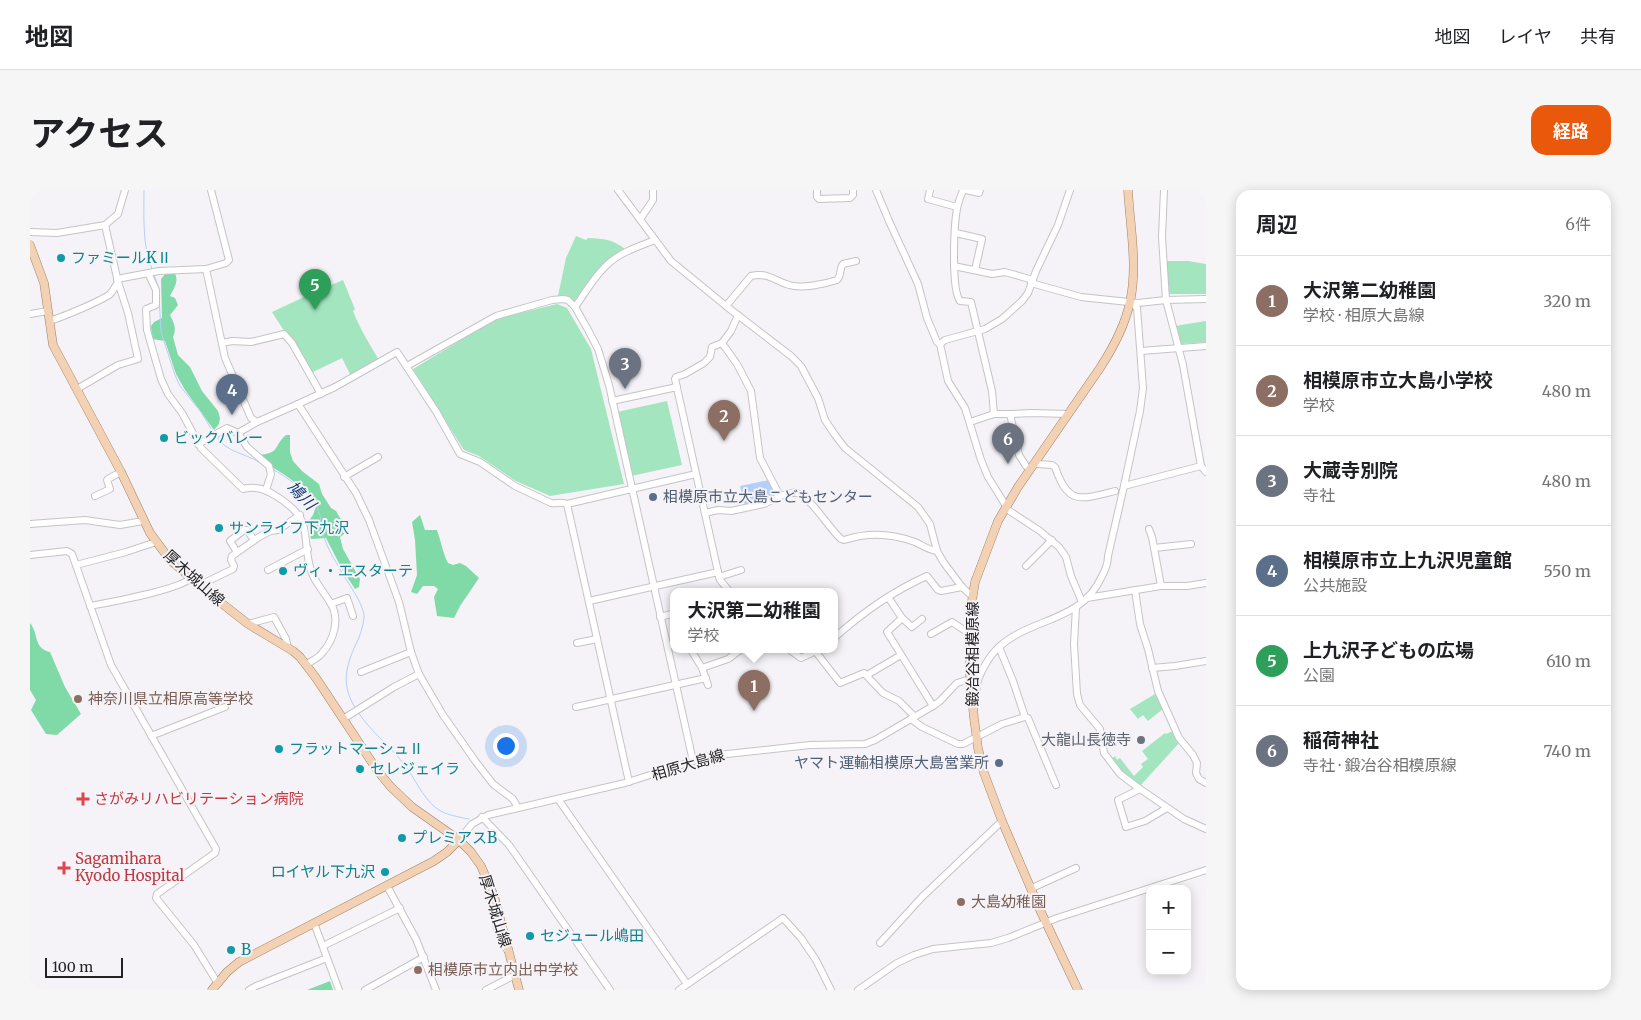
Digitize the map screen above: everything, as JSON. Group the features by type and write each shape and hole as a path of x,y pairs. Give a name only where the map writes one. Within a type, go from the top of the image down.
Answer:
{"main road":[{"name":"鍛冶谷相模原線","path":"1078,990 1002,822 984,773 976,737 970,679 972,596 981,563 1005,507 1114,345 1122,329 1130,302 1133,264 1128,190"},
{"name":"厚木城山線","path":"30,245 42,276 53,344 121,472 143,521 156,542 170,560 248,624 298,655 377,770 399,796 420,814 466,845 479,863 494,896 518,990"},
{"path":"216,987 227,972 238,962 387,886 441,856 459,840"}],"street":[{"path":"30,232 57,233 105,225 118,214 125,190"},
{"path":"49,321 110,294 117,280 149,272 206,269 226,263 229,260 211,190"},
{"path":"618,190 671,261 801,366 818,398 825,420 835,434 846,448 918,507 930,524 937,551 962,587 972,596"},
{"path":"640,218 653,200 653,190"},
{"path":"817,190 817,197 819,199 850,198 853,195 853,190"},
{"path":"876,190 918,284 927,318 937,342 940,344 948,381 965,408 988,477 1005,507 1059,547 1066,557 1071,576 1084,600"},
{"path":"930,190 928,199 958,207"},
{"path":"980,190 979,193 964,190 958,207 954,266 958,299 971,302 992,391 994,414"},
{"path":"940,344 945,340 985,329 1017,307 1028,293 1036,271 1058,225 1070,190"},
{"path":"1164,190 1162,237 1166,300 1179,349 1201,466 1206,472"},
{"path":"77,389 118,365 138,359 105,225"},
{"path":"956,233 982,239 976,270"},
{"path":"575,308 609,262 655,240"},
{"path":"726,306 751,276 766,275 792,286 819,285 837,280 843,264 856,261"},
{"path":"954,266 992,274 1006,272 1081,297 1138,303 1206,299"},
{"path":"206,269 225,358 251,418 257,422"},
{"path":"149,272 156,290 156,305 145,310 147,330 156,362 168,394 182,413 198,444 243,489 254,487 266,490 288,504 300,515 306,531 312,573 331,604 336,618 332,634 322,654 306,664"},
{"path":"407,366 496,316 556,299 568,300 575,308 598,349 612,401 692,761"},
{"path":"972,702 975,697 978,680 986,664 999,647 1022,632 1076,608 1100,581 1108,562 1143,388 1137,308 1130,302"},
{"path":"30,314 48,311"},
{"path":"727,588 718,575 675,380 676,377 704,363 710,357 712,347 722,343 731,331 738,316"},
{"path":"222,343 232,341 251,342 284,334 292,343 321,394"},
{"path":"722,343 737,364 751,391 760,458 780,496"},
{"path":"1141,351 1206,346"},
{"path":"238,433 257,422 321,394 397,352 437,413 460,454 480,462 515,486 551,503 564,502 567,504 696,474"},
{"path":"612,401 677,387"},
{"path":"298,404 358,497 378,541 400,606 411,652 419,674 442,714 476,762 493,784 513,799 518,808"},
{"path":"970,422 994,414 1068,414"},
{"path":"1010,414 1019,455 1026,466"},
{"path":"198,444 229,428 238,433 247,447 270,469 270,480 266,490"},
{"path":"344,477 378,457"},
{"path":"1038,464 1055,467 1064,488 1077,497 1093,497 1115,490"},
{"path":"1124,486 1201,466"},
{"path":"95,496 110,488 107,480 121,472"},
{"path":"705,513 718,510 731,511 764,504 780,496 795,492 804,497 838,536 844,540 872,534 888,535 909,540 932,551 937,551"},
{"path":"567,504 629,782"},
{"path":"200,585 233,569 231,557 254,540 270,531 278,530 300,515"},
{"path":"30,524 85,520 127,525 143,521"},
{"path":"1149,529 1161,586"},
{"path":"237,552 230,541 244,530 247,530 254,540"},
{"path":"1026,566 1052,540"},
{"path":"76,566 156,542"},
{"path":"1154,548 1191,544"},
{"path":"268,570 308,549"},
{"path":"30,555 68,551 72,554 111,665 216,849 215,853 157,894 156,898 194,945 216,987"},
{"path":"589,600 741,570"},
{"path":"838,634 853,621 906,585 927,576 940,591 962,587"},
{"path":"90,606 169,588 186,582 191,578"},
{"path":"1084,600 1161,586 1187,586 1206,583"},
{"path":"1135,590 1140,624 1158,691 1180,738 1197,763 1196,773 1199,779 1206,783"},
{"path":"888,597 902,618 912,627 922,620"},
{"path":"331,604 347,598 353,616"},
{"path":"1076,608 1074,644 1077,694 1080,705 1100,729 1104,753 1120,774 1140,789 1184,819 1206,828"},
{"path":"660,617 670,614"},
{"path":"248,624 274,617 286,639 288,648"},
{"path":"902,618 887,632 933,706"},
{"path":"931,634 952,622 964,630 970,630"},
{"path":"577,643 597,638"},
{"path":"999,647 1025,717 1028,718 1056,785"},
{"path":"361,672 411,652"},
{"path":"576,707 675,684 707,682 702,668 693,653"},
{"path":"702,668 728,659 735,653"},
{"path":"794,653 801,658 813,653"},
{"path":"819,653 840,683 864,673 883,693 904,704 913,718 922,727 958,744 963,744 1002,724 1025,717"},
{"path":"867,675 901,655"},
{"path":"1152,668 1206,661"},
{"path":"343,719 419,674"},
{"name":"相原大島線","path":"459,840 472,824 482,817 629,782 709,756 810,745 865,744 933,706 957,683 970,679"},
{"path":"151,736 225,707"},
{"path":"1140,789 1118,800 1126,827 1145,821 1167,808"},
{"path":"558,799 687,984"},
{"path":"482,817 509,845 610,990"},
{"path":"880,943 922,897 1002,822"},
{"path":"1032,888 1076,868"},
{"path":"858,990 914,955 943,947 991,943 1046,922 1206,870"},
{"path":"387,886 424,957 436,990"},
{"path":"322,946 400,908"},
{"path":"679,990 783,918 801,938 816,960 831,990"},
{"path":"314,923 338,990"},
{"path":"365,990 424,957"},
{"path":"249,990 327,958"},
{"path":"486,990 514,976"}],"green space":[{"path":"576,236 586,240 588,238 608,240 626,250 618,253 576,302 572,302 558,296 566,258"},
{"path":"1166,261 1188,261 1206,264 1206,294 1169,294"},
{"path":"174,272 176,275 175,287 170,296 175,298 178,305 170,315 175,329 173,337 178,355 190,367 202,391 218,411 219,424 214,430 185,390 176,374 165,341 152,339 151,326 162,318 161,279 166,273"},
{"path":"343,280 355,309 353,311 356,318 379,360 351,376 342,358 311,373 272,312"},
{"path":"557,304 567,308 591,349 624,484 550,496 516,481 479,456 464,450 413,369 500,318"},
{"path":"1206,321 1206,342 1180,344 1175,326"},
{"path":"667,401 682,465 631,476 617,412"},
{"path":"286,435 290,435 290,452 293,461 302,471 319,484 322,494 343,523 344,534 340,537 343,549 360,579 359,587 355,589 326,538 311,539 308,522 317,504 292,480 262,462 259,455 274,451"},
{"path":"420,515 425,530 437,530 448,563 453,565 460,563 479,578 454,618 437,616 434,597 438,589 434,586 423,586 417,594 411,592 417,575 412,522"},
{"path":"30,623 41,647 50,652 65,687 81,714 57,735 46,734 31,710 36,700 30,690"},
{"path":"1155,694 1163,709 1148,721 1143,715 1138,719 1130,709"},
{"path":"1173,731 1180,742 1140,786 1131,781 1110,760 1115,756 1117,760 1120,758 1134,776 1143,767 1141,764 1148,759 1142,751 1165,733"},
{"path":"330,981 333,990 307,990"}],"water":[{"path":"769,480 776,495 764,501 746,505 744,503 740,486"}],"waterway":[{"name":"鳩川","path":"144,190 145,241 152,269"},
{"name":"鳩川","path":"154,275 158,286"},
{"name":"鳩川","path":"159,295 161,332 175,375 180,386 201,412 213,432"},
{"name":"鳩川","path":"217,437 230,449 259,462"},
{"name":"鳩川","path":"274,470 296,485 315,503 328,547 361,606 364,618 363,625 349,661 346,677 348,693 356,709"},
{"name":"鳩川","path":"358,712 404,764 422,793 436,808 452,815 469,819"}],"place":[{"name":"ファミールKⅡ","path":"61,258"},
{"name":"上九沢子どもの広場","path":"315,310"},
{"name":"大蔵寺別院","path":"625,389"},
{"name":"相模原市立上九沢児童館","path":"232,415"},
{"name":"ビックバレー","path":"164,438"},
{"name":"相模原市立大島小学校","path":"724,441"},
{"name":"稲荷神社","path":"1008,464"},
{"name":"相模原市立大島こどもセンター","path":"653,497"},
{"name":"サンライフ下九沢","path":"219,528"},
{"name":"ヴィ・エスターテ","path":"283,571"},
{"name":"神奈川県立相原高等学校","path":"78,699"},
{"name":"大沢第二幼稚園","path":"754,711"},
{"name":"大龍山長徳寺","path":"1141,740"},
{"name":"フラットマーシュⅡ","path":"279,749"},
{"name":"ヤマト運輸相模原大島営業所","path":"999,763"},
{"name":"セレジェイラ","path":"360,769"},
{"name":"さがみリハビリテーション病院","path":"83,799"},
{"name":"プレミアスB","path":"402,838"},
{"name":"Sagamihara Kyodo Hospital","path":"64,868"},
{"name":"ロイヤル下九沢","path":"385,872"},
{"name":"大島幼稚園","path":"961,902"},
{"name":"セジュール嶋田","path":"530,936"},
{"name":"B","path":"231,950"},
{"name":"相模原市立内出中学校","path":"418,970"}]}
